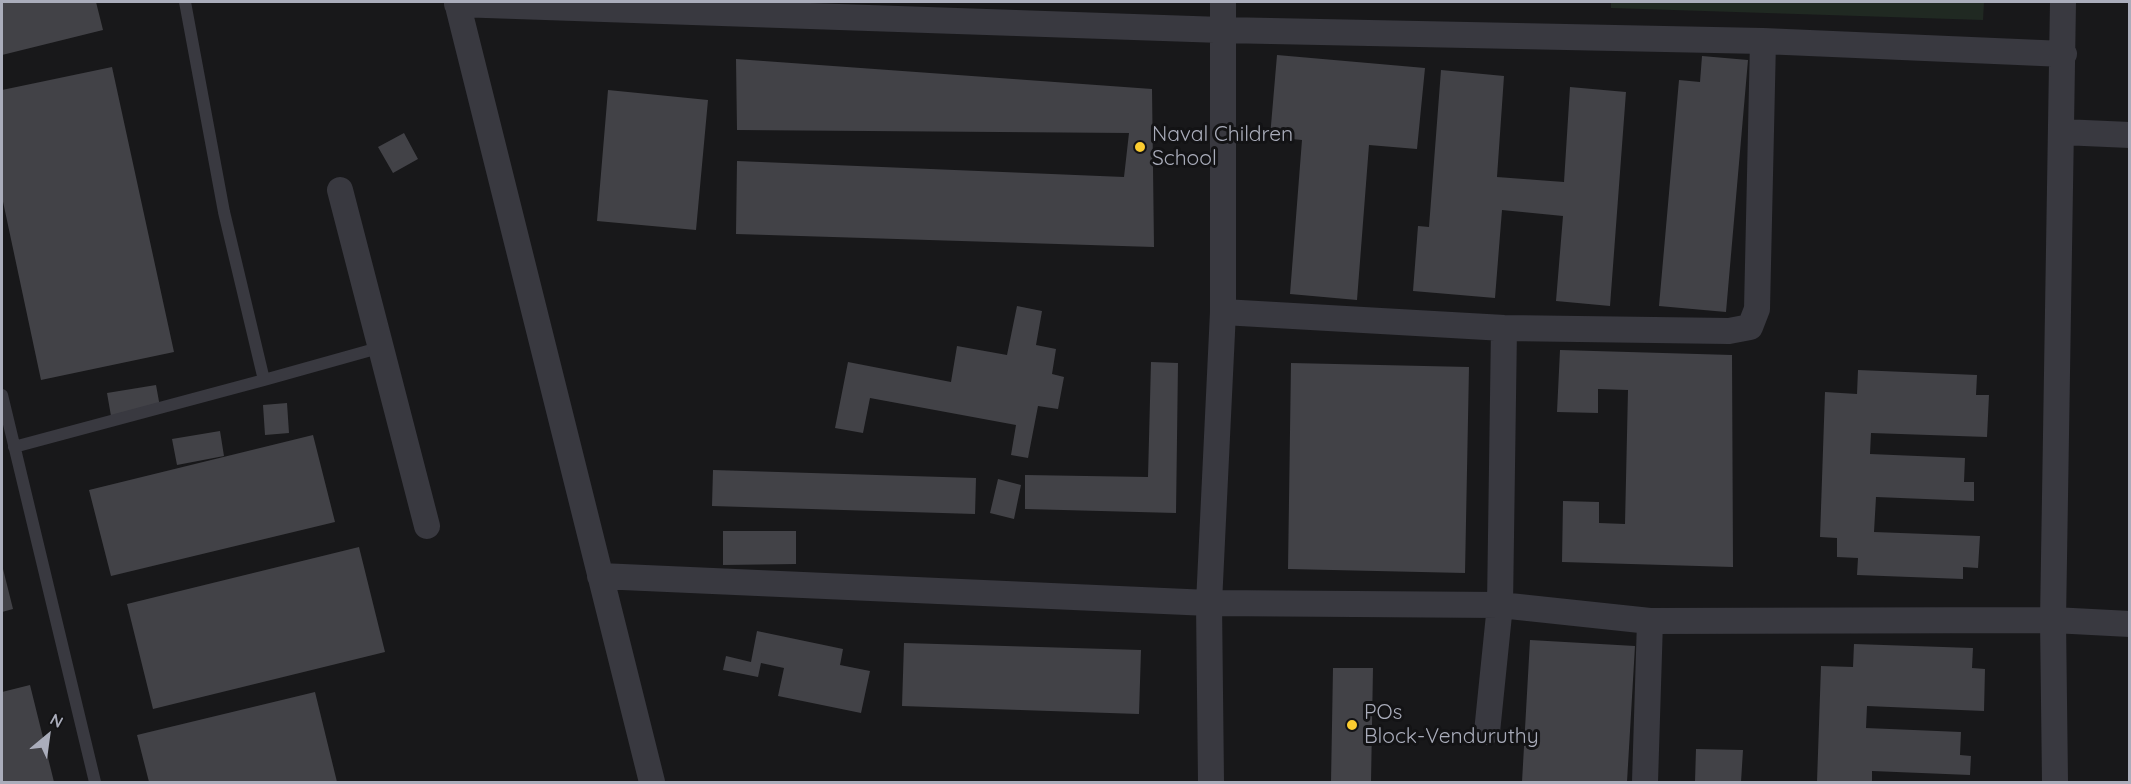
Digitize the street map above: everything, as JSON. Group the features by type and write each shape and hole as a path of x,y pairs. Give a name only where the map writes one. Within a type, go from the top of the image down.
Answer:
{"street":[{"path":"1211,783 1209,603 1223,312 1222,2"},
{"path":"2055,783 2053,620 2064,54 2063,2"},
{"path":"652,783 457,3 1222,30 1763,41 2064,54"},
{"path":"1223,312 1504,328 1729,331 1750,327 1757,309 1763,41"},
{"path":"2062,132 2130,135"},
{"path":"340,190 427,526"},
{"path":"1487,732 1500,605 1504,328"},
{"path":"600,576 1209,603 1500,605 1650,621 2053,620 2130,624"},
{"path":"1645,783 1650,621"}],"lane":[{"path":"185,2 224,212 264,380"},
{"path":"14,447 382,347"},
{"path":"2,394 95,783"}],"shaded area":[{"path":"1611,2 1984,2 1983,20 1611,8"}],"building":[{"path":"2,2 96,2 103,30 2,55"},
{"path":"1277,55 1425,68 1417,149 1369,145 1357,300 1290,294 1302,140 1270,137"},
{"path":"1702,56 1748,60 1726,312 1659,306 1679,80 1700,82"},
{"name":"Naval Children School","path":"736,59 1152,89 1154,247 736,234 737,161 1124,177 1129,133 737,130"},
{"path":"112,67 174,352 41,380 2,197 2,90"},
{"path":"1441,70 1504,76 1497,177 1564,182 1570,87 1626,92 1610,306 1556,301 1563,216 1502,210 1495,298 1413,291 1418,226 1429,227"},
{"path":"608,90 708,100 696,230 597,221"},
{"path":"404,133 418,159 393,173 378,147"},
{"path":"1017,306 1042,311 1036,345 1056,349 1052,374 1064,377 1058,409 1038,406 1028,458 1011,455 1016,425 870,398 863,433 835,428 848,362 951,382 957,346 1007,355"},
{"path":"1560,350 1732,355 1733,567 1562,562 1563,501 1599,502 1599,523 1625,524 1628,390 1598,389 1598,413 1557,412"},
{"path":"1151,362 1178,363 1176,513 1025,509 1025,475 1148,477"},
{"path":"1291,363 1469,367 1465,573 1288,569"},
{"path":"1858,370 1977,375 1976,395 1989,395 1987,437 1871,433 1870,454 1965,458 1964,482 1974,482 1974,501 1876,497 1874,532 1980,536 1978,568 1963,567 1963,579 1857,575 1858,558 1837,557 1837,538 1820,537 1825,392 1857,394"},
{"path":"156,385 160,407 111,416 107,393"},
{"path":"287,403 289,433 265,435 263,405"},
{"path":"220,431 224,456 177,465 172,439"},
{"path":"313,435 335,522 111,576 89,490"},
{"path":"713,470 976,478 975,514 712,506"},
{"path":"998,479 1021,485 1014,519 990,513"},
{"path":"723,531 796,531 796,564 723,565"},
{"path":"359,547 385,652 153,709 127,604"},
{"path":"2,565 13,609 2,612"},
{"path":"757,631 843,649 840,665 870,671 861,713 778,696 784,668 761,663 758,677 723,670 726,656 751,662"},
{"path":"1530,640 1635,646 1627,782 1522,782"},
{"path":"904,643 1141,650 1139,714 902,706"},
{"path":"1854,644 1973,648 1972,668 1985,669 1984,711 1867,706 1866,728 1961,732 1960,755 1971,756 1970,775 1872,771 1872,782 1817,782 1821,666 1853,667"},
{"name":"POs Block-Venduruthy","path":"1333,668 1373,668 1371,782 1331,782"},
{"path":"30,685 54,782 2,782 2,692"},
{"path":"315,692 337,782 149,782 137,735"},
{"path":"1696,749 1743,750 1741,782 1695,782"}],"place":[{"name":"Naval Children School","path":"1140,147"},
{"name":"POs Block-Venduruthy","path":"1352,725"}]}
